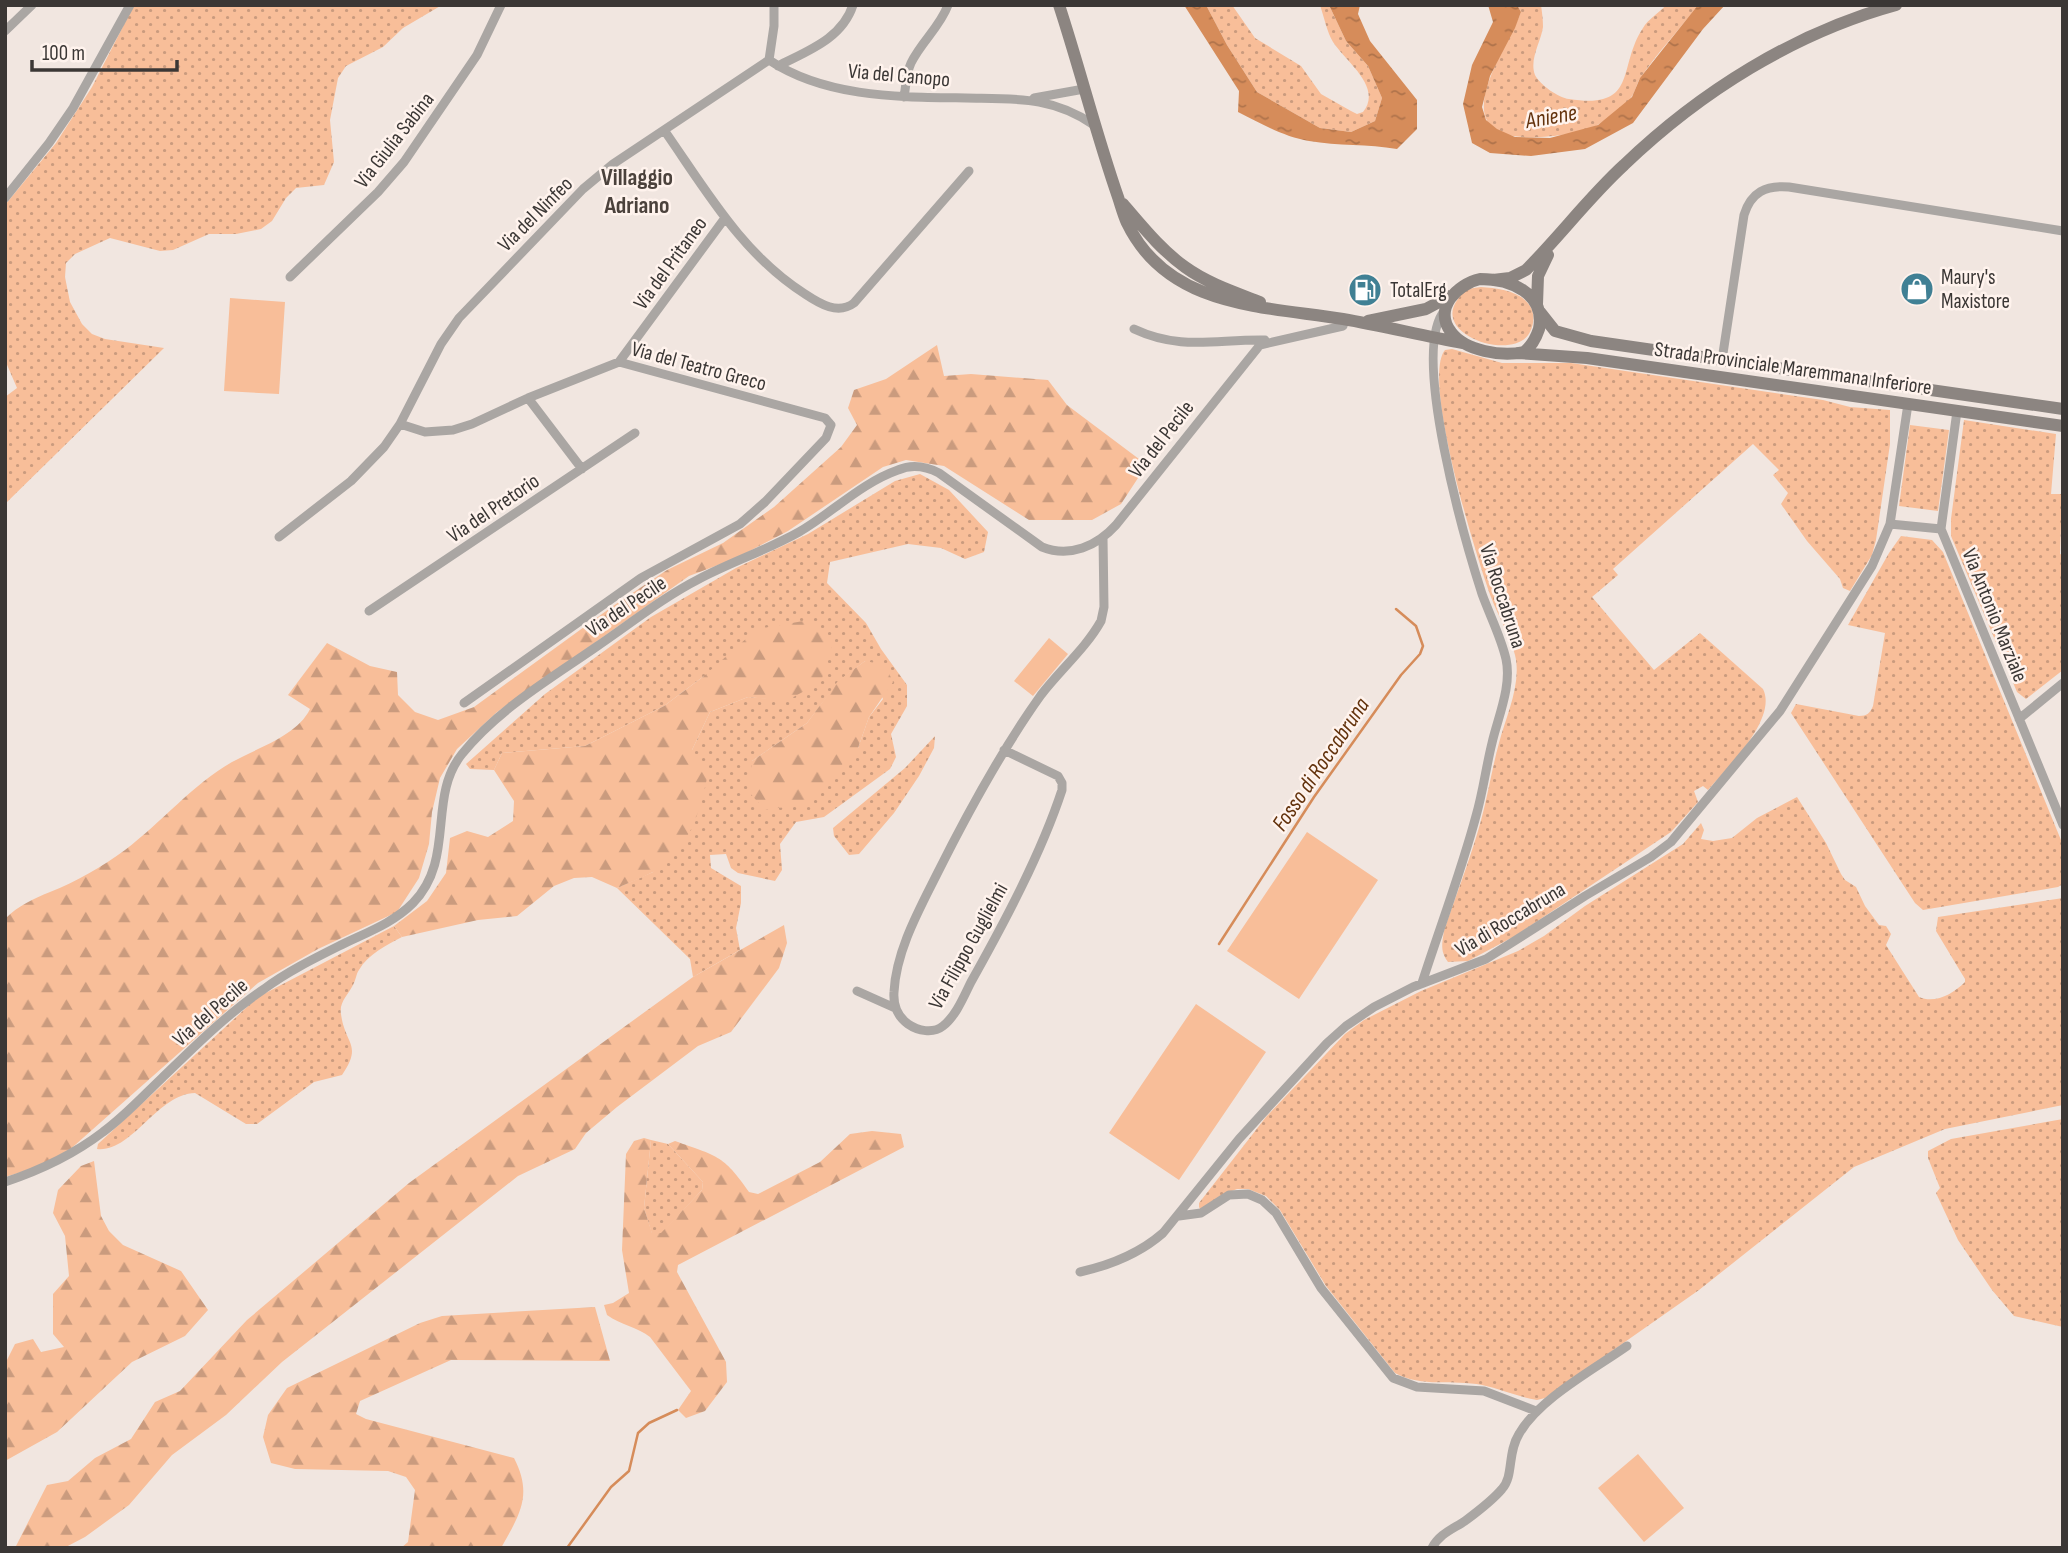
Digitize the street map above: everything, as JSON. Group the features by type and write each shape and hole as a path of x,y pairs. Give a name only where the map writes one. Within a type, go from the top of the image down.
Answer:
{"main road":[{"path":"1059,5 1105,163 1128,225 1139,242 1158,262 1176,278 1197,290 1217,299 1239,304 1345,319 1490,351 1518,353 1528,349 1536,337 1538,276 1556,240"},
{"path":"1361,322 1426,309 1470,282 1510,278 1522,272 1556,240 1622,166 1689,110 1749,68 1785,49 1836,26 1896,5"},
{"path":"1493,280 1524,291 1538,308"},
{"path":"1451,295 1445,310 1447,325 1463,343"},
{"name":"Strada Provinciale Maremmana Inferiore","path":"1538,308 1550,327 1571,337 2063,409"},
{"name":"Strada Provinciale Maremmana Inferiore","path":"1518,353 1587,358 2063,426"}],"street":[{"path":"5,31 32,5"},
{"path":"5,198 43,152 73,108 130,5"},
{"name":"Via Giulia Sabina","path":"290,278 385,185 404,162 480,51 501,5"},
{"path":"769,60 774,5"},
{"path":"778,66 835,34 847,19 853,5"},
{"path":"904,97 907,75 913,61 941,21 948,5"},
{"name":"Via del Canopo","path":"769,60 799,77 859,92 904,97 1032,99"},
{"name":"Via del Ninfeo","path":"279,537 360,473 384,447 400,424 441,344 472,303 589,183 612,164 769,60"},
{"path":"1032,99 1084,89"},
{"path":"1032,99 1068,109 1094,125"},
{"path":"664,130 725,218 750,249 780,278 817,302 842,309 854,303 969,172"},
{"path":"1722,359 1744,215 1751,199 1763,189 1789,187 2063,231"},
{"name":"Via del Pritaneo","path":"619,362 725,218"},
{"path":"1434,338 1436,324 1445,310"},
{"name":"Via del Pecile","path":"5,1182 51,1164 89,1142 120,1118 194,1048 261,991 321,955 383,925 407,908 422,892 434,872 449,781 453,767 464,751 524,697 686,586 800,531 873,482 910,467 922,467 939,473 1027,538 1048,549 1077,550 1103,538 1116,526 1260,345 1328,331 1343,326 1345,319"},
{"path":"1134,329 1160,340 1181,343 1278,340"},
{"name":"Via Roccabruna","path":"1422,983 1474,824 1508,675 1506,659 1479,585 1449,474 1437,400 1434,338"},
{"name":"Via del Teatro Greco","path":"400,424 425,432 444,432 472,424 528,398 619,362 825,418 831,425"},
{"path":"528,398 582,469"},
{"name":"Via di Roccabruna","path":"1080,1272 1138,1252 1163,1233 1239,1139 1326,1043 1363,1014 1422,983 1486,959 1671,842 1787,702 1868,573 1890,524 1908,404"},
{"name":"Via Antonio Marziale","path":"1957,411 1941,529 2063,825"},
{"name":"Via del Pecile","path":"464,703 645,575 740,524 765,502 826,438 831,431 831,425"},
{"name":"Via del Pretorio","path":"369,611 635,433"},
{"path":"1890,524 1941,529"},
{"name":"Via Filippo Guglielmi","path":"1004,750 1060,778 1062,790 1002,924 949,1020 937,1030 917,1029 905,1022 895,1008 894,992 898,968 916,918 956,836 1004,750 1042,694 1101,621 1104,603 1103,538"},
{"path":"2019,719 2063,683"},
{"path":"857,991 895,1008"},
{"path":"1179,1216 1201,1213 1229,1195 1245,1194 1261,1199 1276,1213 1321,1288 1394,1378 1417,1387 1484,1391 1536,1410"},
{"path":"1432,1548 1439,1538 1468,1519 1505,1486 1515,1441 1536,1410 1627,1346"}],"green space":[{"path":"134,5 442,5 403,28 383,47 346,66 338,78 330,120 334,162 324,185 296,188 286,198 272,221 261,229 236,234 209,234 173,250 160,251 110,238 75,254 66,263 65,277 70,302 82,324 92,334 105,339 164,348 5,504 5,397 17,388 5,360 5,205 56,143 92,87"},
{"path":"1206,5 1232,5 1255,38 1301,66 1321,94 1357,114 1363,112 1369,93 1360,75 1331,38 1320,5 1329,5 1346,41 1368,66 1382,98 1375,121 1351,132 1320,128 1257,92 1227,45"},
{"path":"1517,5 1541,5 1543,27 1533,63 1537,79 1560,96 1591,101 1606,98 1616,92 1643,28 1666,5 1698,5 1640,79 1632,96 1617,111 1599,124 1584,130 1564,135 1526,137 1501,133 1488,122 1484,107 1494,68 1521,12"},
{"path":"1481,287 1515,294 1530,306 1532,326 1521,341 1508,345 1493,345 1478,341 1455,324 1452,312 1458,299 1468,290"},
{"path":"230,298 285,302 279,394 224,391"},
{"path":"937,345 944,376 971,374 1048,380 1067,405 1139,459 1138,478 1121,504 1092,520 1029,520 944,466 906,460 883,467 788,531 734,559 689,576 497,712 457,749 440,778 432,812 429,844 419,878 397,912 318,949 258,983 66,1153 5,1177 5,919 10,914 26,903 108,862 139,839 217,771 296,727 310,709 288,695 327,643 370,666 397,672 398,695 415,712 438,720 474,707 667,570 723,543 774,507 841,447 857,425 848,408 854,390 886,379"},
{"path":"1452,349 1502,363 1571,363 1823,400 1850,407 1890,410 1890,444 1872,555 1850,591 1843,588 1840,579 1807,541 1781,504 1788,493 1773,475 1779,470 1753,444 1613,569 1618,575 1592,597 1654,670 1700,633 1763,689 1766,701 1757,729 1708,790 1703,786 1694,791 1698,802 1671,832 1515,936 1468,961 1448,962 1442,944 1444,931 1481,820 1515,688 1517,666 1513,648 1491,597 1475,546 1445,431 1440,395 1440,367 1445,350"},
{"path":"1964,420 2056,434 2051,494 2062,494 2060,554 2063,555 2063,670 2026,699 2017,692 1951,536"},
{"path":"1910,425 1949,430 1938,511 1899,506"},
{"path":"920,474 949,490 988,532 984,552 965,559 941,548 908,544 830,562 827,583 866,623 907,685 907,706 891,734 896,757 890,769 824,817 796,822 780,844 782,870 775,881 738,873 731,868 726,854 710,855 711,868 741,886 736,928 740,950 693,977 690,959 617,888 653,872 692,750 710,712 748,697 786,700 704,676 664,706 585,746 502,753 494,770 470,769 466,764 545,694 651,617 736,568 808,534 895,481","holes":["865,661 883,699 869,717 858,748 752,761 807,723 839,681"]},
{"path":"1901,536 1932,540 1943,552 2063,845 2063,884 2058,887 1923,910 1915,903 1791,713 1796,704 1859,716 1871,711 1885,633 1848,625"},
{"path":"809,620 832,646 821,682 786,701 748,697 710,712 692,750 708,774 701,803 684,841 666,863 653,872 617,888 592,877 574,878 554,886 517,916 478,920 402,937 394,926 427,901 446,873 450,838 467,831 488,837 513,821 514,801 494,770 502,753 585,746 664,706 704,676 757,629"},
{"path":"1049,638 1068,654 1033,696 1014,681"},
{"path":"865,661 885,665 893,682 869,717 858,748 805,804 765,810 748,791 752,761 807,723 838,681"},
{"path":"935,736 934,748 894,813 859,854 849,855 834,836 833,828 905,768"},
{"path":"1797,797 1845,880 1856,887 1865,906 1879,925 1886,926 1891,934 1886,945 1919,997 1944,997 1965,982 1936,931 1938,917 2063,898 2063,1105 1945,1129 1854,1167 1699,1290 1545,1398 1537,1400 1482,1385 1427,1382 1405,1378 1395,1373 1326,1286 1280,1210 1266,1196 1248,1189 1237,1189 1200,1209 1199,1203 1266,1117 1345,1034 1364,1020 1421,991 1518,951 1544,936 1585,906 1683,844 1701,823 1704,830 1701,839 1713,841 1732,838 1757,818"},
{"path":"1307,832 1378,880 1299,999 1227,951"},
{"path":"784,925 787,943 779,968 731,1032 698,1046 617,1107 586,1133 575,1149 518,1176 282,1362 226,1415 172,1455 129,1505 85,1537 64,1548 15,1548 47,1485 68,1481 95,1458 131,1439 155,1402 180,1391 247,1320 409,1183 693,977"},
{"path":"394,926 402,937 367,959 341,1006 343,1024 352,1050 342,1075 314,1082 257,1124 246,1124 195,1093 181,1096 157,1112 122,1142 110,1148 97,1149 98,1144 258,997"},
{"path":"1196,1004 1266,1052 1179,1180 1109,1133"},
{"path":"2063,1119 2063,1327 2014,1316 1992,1290 1958,1240 1936,1193 1940,1188 1928,1158 1928,1151 1951,1139"},
{"path":"872,1131 901,1134 904,1147 678,1265 677,1272 726,1362 727,1382 705,1411 686,1418 678,1410 691,1391 650,1337 607,1315 604,1305 629,1293 622,1250 626,1154 634,1141 644,1138 651,1140 644,1208 652,1233 661,1233 702,1190 703,1182 668,1144 675,1141 718,1158 732,1170 749,1192 758,1194 820,1162 850,1134"},
{"path":"651,1140 668,1144 703,1182 702,1190 662,1233 652,1234 644,1208"},
{"path":"94,1161 101,1216 109,1231 123,1245 181,1271 208,1310 185,1336 132,1362 57,1432 5,1461 5,1364 15,1344 33,1339 41,1352 64,1347 53,1334 53,1294 69,1276 65,1236 53,1213 58,1190 81,1166"},
{"path":"595,1307 610,1361 451,1360 360,1401 356,1414 366,1419 514,1458 523,1483 522,1504 501,1548 401,1548 408,1542 415,1490 406,1477 388,1471 295,1469 271,1463 263,1437 268,1415 287,1388 420,1323 442,1316"},
{"path":"1638,1454 1684,1508 1644,1542 1598,1488"}],"water":[{"path":"1184,5 1206,5 1227,45 1257,92 1320,128 1351,132 1375,121 1382,98 1368,66 1346,41 1329,5 1360,5 1358,14 1370,41 1417,100 1417,129 1397,149 1331,144 1290,136 1238,112 1239,91"},
{"path":"1488,5 1517,5 1521,12 1490,76 1482,107 1486,120 1497,129 1515,137 1550,138 1598,125 1632,97 1640,78 1698,5 1725,5 1703,29 1633,123 1585,149 1531,156 1490,153 1472,143 1463,104 1472,65 1493,22"}],"waterway":[{"name":"Fosso di Roccabruna","path":"1219,944 1314,797 1401,675 1420,654 1423,646 1416,626 1396,609"},
{"name":"Fosso di Roccabruna","path":"567,1548 611,1487 629,1471 638,1433 649,1423 677,1410"}],"place":[{"name":"Maury's Maxistore","path":"1917,289"},
{"name":"TotalErg","path":"1365,290"}],"district":[{"name":"Villaggio Adriano","path":"637,191"}],"water label":[{"name":"Aniene","path":"1551,116"}]}
